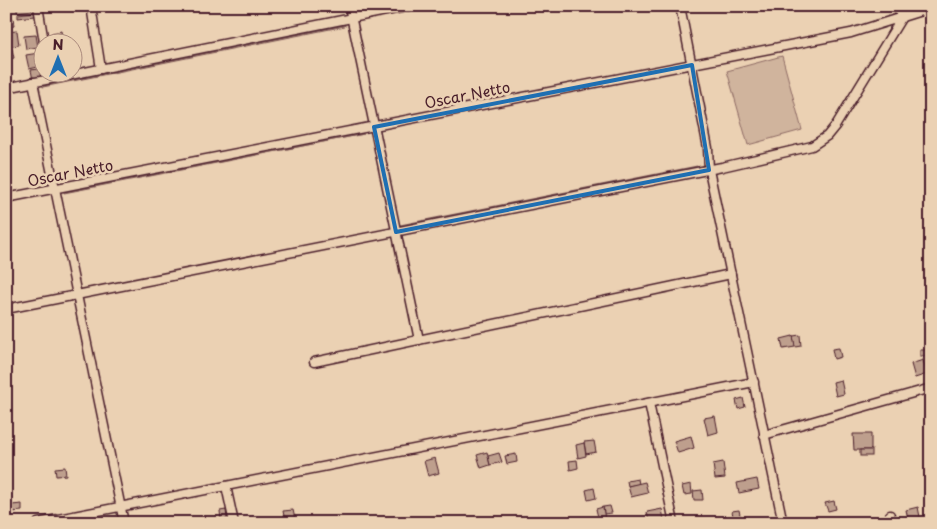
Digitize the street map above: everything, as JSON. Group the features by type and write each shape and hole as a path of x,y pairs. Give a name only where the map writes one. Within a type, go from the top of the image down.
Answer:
{"street":[{"path":"38,6 42,32"},
{"path":"91,6 101,68"},
{"path":"349,6 419,340"},
{"path":"82,71 411,6"},
{"path":"680,6 708,148 710,170 783,523"},
{"path":"6,309 710,170 812,146 827,136 836,125 902,17 896,6"},
{"name":"Oscar Netto","path":"6,198 851,33 931,8"},
{"path":"6,88 33,82 124,523"},
{"path":"314,362 731,274"},
{"path":"38,523 754,382"},
{"path":"764,435 931,388"},
{"path":"648,403 674,523"},
{"path":"226,486 234,523"}],"highlighted area":[{"path":"692,65 709,170 396,232 374,127"}],"shaded area":[{"path":"345,25 82,79 82,78"},
{"path":"782,56 802,130 748,145 727,71"},
{"path":"63,82 68,82 43,87"},
{"path":"364,134 64,193 64,192"},
{"path":"697,167 400,226 400,225"}],"building":[{"path":"31,6 32,10 17,12 17,8"},
{"path":"34,12 35,16 18,18 18,14"},
{"path":"13,18 14,26 6,28 6,19"},
{"path":"17,31 19,45 6,47 6,32"},
{"path":"32,35 32,48 26,49 24,36"},
{"path":"12,49 14,58 7,60 6,50"},
{"path":"32,54 32,68 29,69 26,55"},
{"path":"800,335 801,346 795,347 793,336"},
{"path":"793,336 795,347 783,349 781,339"},
{"path":"839,348 841,357 834,359 832,349"},
{"path":"920,350 928,350 928,356 920,356"},
{"path":"923,360 927,374 915,378 911,364"},
{"path":"841,380 844,394 836,396 833,382"},
{"path":"743,398 745,407 738,409 736,400"},
{"path":"715,416 718,432 708,435 704,418"},
{"path":"853,434 871,434 871,450 854,450"},
{"path":"691,436 694,448 678,453 674,441"},
{"path":"594,441 596,452 586,454 584,442"},
{"path":"584,443 586,456 578,458 576,445"},
{"path":"860,450 872,450 872,456 860,456"},
{"path":"487,452 490,465 481,468 477,455"},
{"path":"499,453 502,462 490,465 488,456"},
{"path":"516,454 517,462 507,464 505,456"},
{"path":"435,458 439,473 428,476 424,461"},
{"path":"577,460 578,468 570,470 569,461"},
{"path":"723,462 725,478 715,479 713,464"},
{"path":"65,467 66,475 56,476 55,468"},
{"path":"638,479 639,484 628,486 627,481"},
{"path":"757,479 759,489 739,493 737,483"},
{"path":"645,482 648,493 631,497 628,486"},
{"path":"691,484 692,494 684,495 682,486"},
{"path":"594,488 596,498 588,500 586,490"},
{"path":"702,490 703,500 694,500 693,491"},
{"path":"834,501 836,509 828,511 825,503"},
{"path":"22,504 22,511 12,512 12,505"},
{"path":"610,506 612,513 604,514 603,507"},
{"path":"603,507 605,520 599,521 596,509"},
{"path":"918,507 921,522 909,523 906,510"},
{"path":"662,509 664,520 649,522 647,512"},
{"path":"226,510 227,519 221,520 220,511"},
{"path":"293,510 295,519 285,521 283,511"},
{"path":"739,510 741,520 734,521 732,511"}]}
